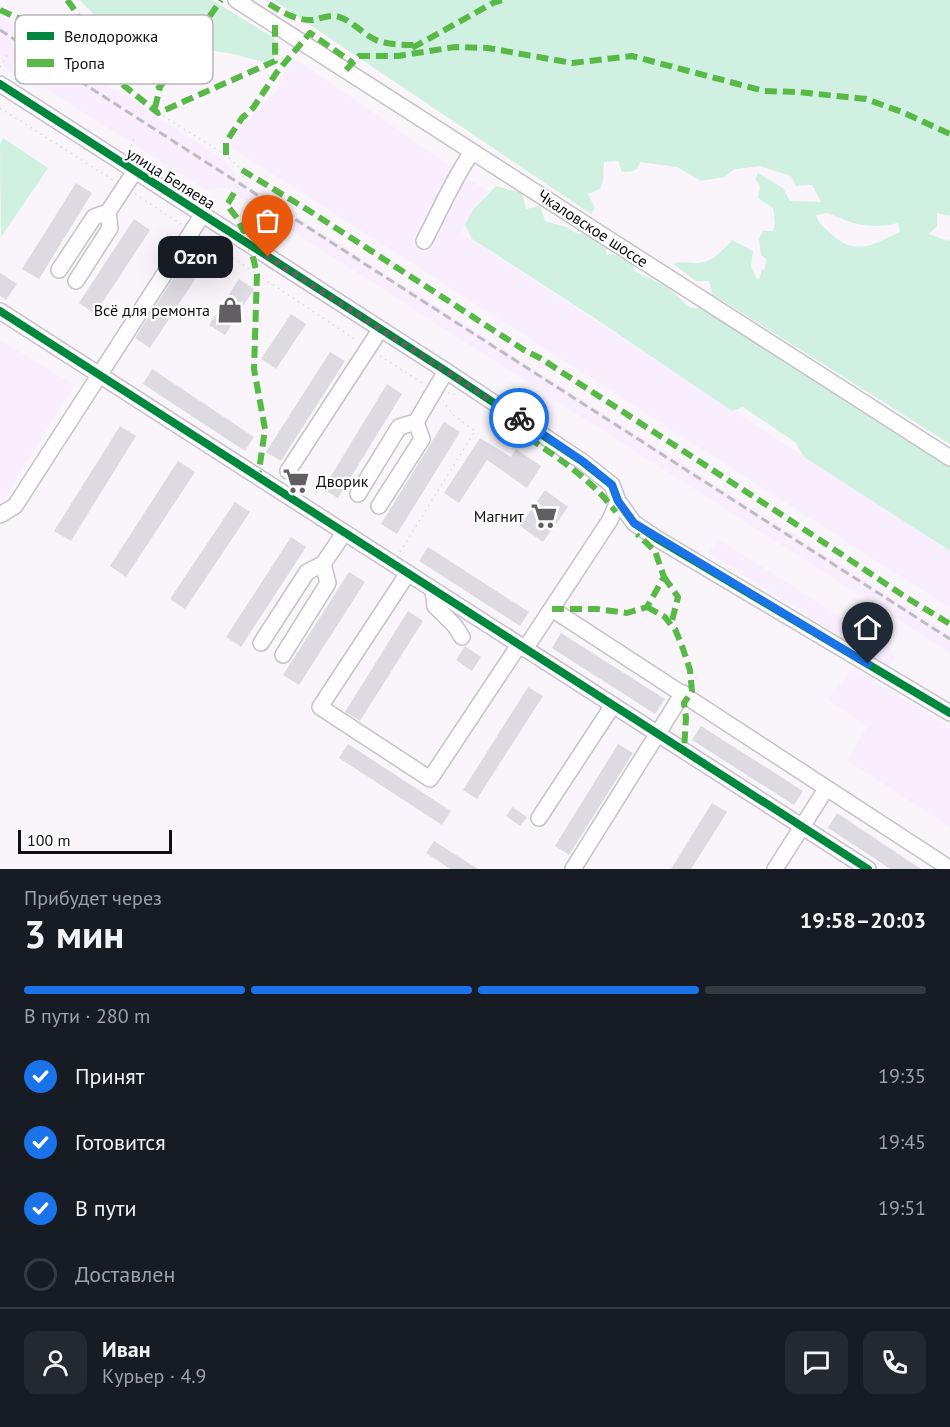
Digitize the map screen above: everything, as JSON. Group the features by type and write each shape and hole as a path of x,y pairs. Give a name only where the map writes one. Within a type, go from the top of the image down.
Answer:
{"street":[{"name":"Чкаловское шоссе","path":"236,0 950,458"},
{"name":"улица Беляева","path":"0,84 584,462 612,485 618,501 634,523 656,538 950,713"},
{"path":"424,241 454,185 458,172 472,152"},
{"path":"59,270 94,218 108,212 135,171"},
{"path":"76,281 110,228 108,212"},
{"path":"0,515 15,506 203,214"},
{"path":"0,311 868,869"},
{"path":"288,471 380,330"},
{"path":"358,494 399,427 416,422 446,371"},
{"path":"379,506 422,439 416,422"},
{"path":"408,573 320,707 430,779 522,647 605,536 618,501"},
{"path":"261,643 307,572 323,564 344,532"},
{"path":"283,655 328,582 323,564"},
{"path":"433,590 435,606 455,626 462,637"},
{"path":"552,609 943,864 946,869"},
{"path":"573,869 683,693"},
{"path":"539,818 613,705"},
{"path":"775,869 826,789"}],"path":[{"path":"0,67 8,54"},
{"path":"0,108 435,391 453,415 475,431 393,564"},
{"path":"155,118 158,113 226,155 242,170 243,180 234,193"},
{"path":"132,142 136,136"},
{"path":"435,391 462,396"}],"shaded area":[{"path":"0,16 15,26 15,74 8,70 0,58"},
{"path":"294,58 488,192 461,233 950,552 950,608 232,148 228,142 241,122 247,121 279,88 283,74"},
{"path":"30,84 106,84 224,160 236,178 950,634 950,653 225,188 206,190 45,88"},
{"path":"0,340 74,385 3,501 0,502"},
{"path":"718,539 897,653 889,667 709,553"},
{"path":"853,668 950,727 950,827 847,760 867,727 828,699"}],"green space":[{"path":"80,0 212,0 273,37 281,50 268,63 213,51 213,15 94,15"},
{"path":"273,0 950,0 950,216 937,213 937,226 929,234 948,241 950,239 950,444 712,294 709,281 696,281 673,264 708,261 732,240 753,251 751,266 756,278 759,279 765,268 766,259 761,255 759,239 763,231 773,231 775,222 773,208 758,198 760,186 755,179 758,173 783,188 790,201 821,202 812,185 796,186 791,176 760,166 735,169 724,177 701,181 677,167 640,162 634,171 622,172 618,161 604,162 600,189 588,194 595,208 591,214","holes":["827,213 853,223 869,226 898,223 900,232 872,244 856,247 848,245 820,223 816,215"]},
{"path":"3,138 48,168 1,237 0,144"},
{"path":"496,186 522,193 526,209 540,206 545,221 566,227 578,234 587,230 607,244 606,255 612,254 633,261 634,271 664,285 691,308 709,309 950,466 950,551 804,457 795,442 743,407 732,411 472,239 465,225 472,211"}],"building":[{"path":"76,183 92,193 39,279 22,269"},
{"path":"134,219 150,230 95,314 79,303"},
{"path":"185,260 201,270 150,348 135,338"},
{"path":"0,273 17,284 6,300 0,296"},
{"path":"239,279 254,289 225,335 209,325"},
{"path":"291,314 306,324 276,369 261,359"},
{"path":"330,352 345,361 281,461 266,452"},
{"path":"152,369 254,437 245,451 143,384"},
{"path":"387,384 402,394 338,498 323,489"},
{"path":"444,422 460,432 397,534 381,524"},
{"path":"120,426 136,436 71,541 54,531"},
{"path":"480,438 511,457 516,449 541,466 527,488 487,460 459,503 444,493"},
{"path":"178,461 195,472 126,577 110,566"},
{"name":"Магнит","path":"545,490 568,507 543,542 520,526"},
{"path":"235,502 250,512 185,609 170,599"},
{"path":"291,537 306,547 241,647 226,637"},
{"path":"428,547 529,612 520,626 419,561"},
{"path":"349,572 365,582 299,685 283,675"},
{"path":"408,611 423,621 360,721 345,712"},
{"path":"561,633 665,699 655,714 552,648"},
{"path":"465,646 481,657 472,671 456,660"},
{"path":"528,687 543,696 477,799 463,790"},
{"path":"701,726 803,791 794,805 692,740"},
{"path":"348,744 451,811 442,825 339,758"},
{"path":"618,744 633,753 569,855 555,846"},
{"path":"712,803 727,812 691,869 671,869"},
{"path":"512,807 527,817 520,826 506,816"},
{"path":"837,813 921,869 890,869 828,828"},
{"path":"434,841 478,869 450,869 426,853"}],"railway":[{"path":"0,30 15,40"},
{"path":"84,84 950,639"}],"marked path":[{"path":"67,0 77,15"},
{"path":"210,15 221,0"},
{"path":"412,48 502,0"},
{"path":"269,4 301,19 313,20 336,16 352,23 381,42 418,45"},
{"path":"0,10 15,17"},
{"path":"122,84 158,113 275,61 275,25"},
{"path":"226,155 226,142 242,118 253,108 277,72 310,33 353,63"},
{"path":"346,70 359,56 398,56 455,47 488,48 572,63 632,56 764,91 866,99 902,112 950,134"},
{"path":"156,84 160,87"},
{"path":"155,108 162,84"},
{"path":"242,170 540,358 950,624"},
{"path":"234,193 227,205 237,218 250,245 257,274 254,369 265,429 258,478"},
{"path":"529,438 587,481 616,512"},
{"path":"552,609 597,609 627,613 647,607 664,577 655,551 637,534"},
{"path":"664,577 678,597 671,625"},
{"path":"647,607 665,617 675,629 690,670 692,691 684,703 686,718 684,750"}],"cycle path":[{"path":"0,84 446,371 583,462 612,485 618,501 634,523 656,538 950,713"},
{"path":"0,311 868,869"}],"way so far":[{"path":"268,257 519,418"}],"place":[{"name":"Ozon","path":"268,257"},
{"name":"Всё для ремонта","path":"230,310"},
{"name":"Дворик","path":"296,481"},
{"name":"Магнит","path":"544,516"}],"route":[{"path":"519,418 584,462 612,485 618,501 634,523 868,664"}]}
